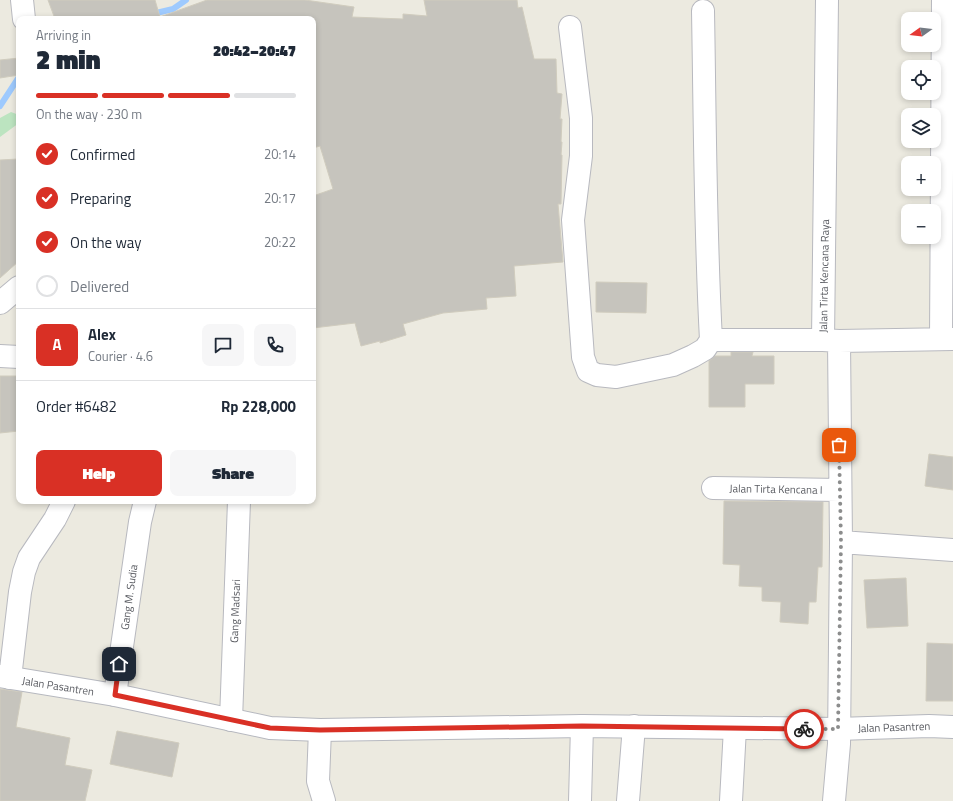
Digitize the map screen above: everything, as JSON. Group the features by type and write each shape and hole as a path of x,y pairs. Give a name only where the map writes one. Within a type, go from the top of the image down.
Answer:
{"street":[{"path":"22,0 24,16"},
{"name":"Jalan Tirta Kencana Raya","path":"827,0 831,340 841,542 839,744 834,801"},
{"path":"711,340 947,339 943,0"},
{"path":"570,27 581,126 581,156 573,220 583,357 588,371 597,375 616,376 673,365 704,350 711,340 707,269 703,11"},
{"path":"0,303 16,290"},
{"path":"0,356 16,357"},
{"name":"Jalan Tirta Kencana I","path":"713,488 839,490"},
{"path":"4,677 15,569 22,554 48,514 53,504"},
{"path":"4,677 24,572 29,558 55,519 62,504"},
{"name":"Gang M. Sudia","path":"115,695 140,522 144,504"},
{"name":"Gang Madsari","path":"231,720 239,504"},
{"path":"841,542 953,550"},
{"name":"Jalan Pasantren","path":"4,677 115,695 270,728 320,730 582,726 838,729 929,726 953,727"},
{"path":"580,801 582,726"},
{"path":"628,801 634,726"},
{"path":"732,801 735,728"},
{"path":"310,801 321,791 320,730"}],"green space":[{"path":"11,112 16,114 16,125 0,137 0,118"}],"building":[{"path":"48,0 155,0 160,16 54,16"},
{"path":"207,0 305,0 354,7 352,17 403,19 403,14 427,16 424,0 517,0 518,8 522,7 534,59 556,59 557,93 562,94 560,119 562,119 561,204 558,204 563,262 514,266 516,296 486,298 487,309 443,313 403,324 406,335 380,343 380,341 361,346 355,323 316,328 316,195 333,189 320,146 316,147 316,16 163,16"},
{"path":"16,58 16,75 0,78 0,60"},
{"path":"16,159 16,264 0,278 0,160"},
{"path":"596,282 647,283 646,313 596,312"},
{"path":"731,352 753,352 752,356 774,356 774,384 745,384 745,407 709,407 709,361 715,356 731,356"},
{"path":"0,376 16,376 16,431 0,433"},
{"path":"929,454 953,457 953,490 925,486"},
{"path":"724,501 823,502 822,567 818,567 816,602 809,602 808,624 780,622 781,602 762,601 762,587 739,586 740,565 723,564"},
{"path":"906,578 908,626 867,628 864,580"},
{"path":"927,643 953,644 953,701 926,701"},
{"path":"0,689 22,692 16,727 70,738 65,765 92,770 85,801 0,801"},
{"path":"117,731 179,743 172,777 110,764"}],"waterway":[{"path":"152,14 173,9 186,0"},
{"path":"0,106 16,82"}],"way so far":[{"path":"804,729 838,729 841,542 839,445"}],"route":[{"path":"119,664 115,695 270,728 320,730 582,726 804,729"}]}
